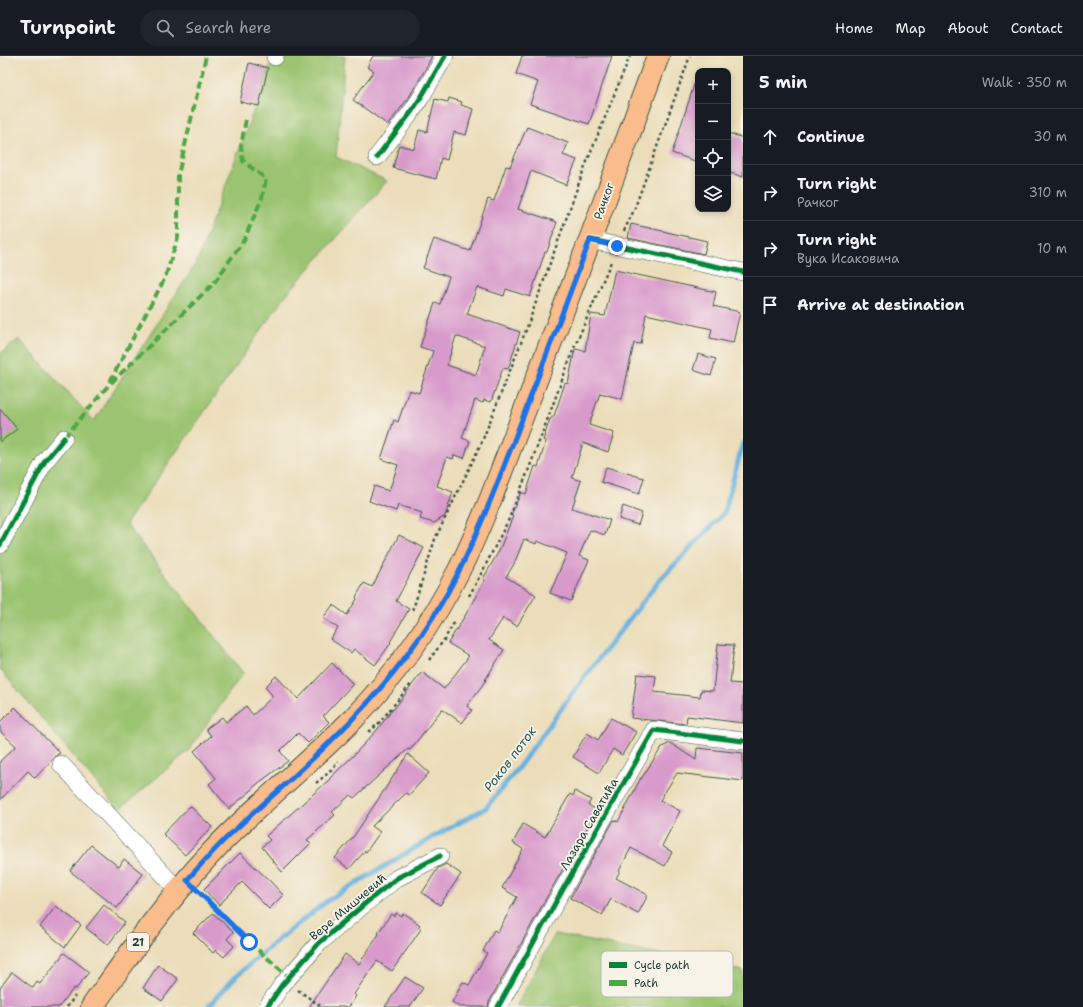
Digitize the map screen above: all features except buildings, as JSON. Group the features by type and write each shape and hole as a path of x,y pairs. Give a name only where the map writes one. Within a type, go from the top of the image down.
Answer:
{"main road":[{"name":"Рачког","path":"86,999 213,851 353,719 382,687 428,625 445,598 478,531 526,409 658,56"}],"street":[{"path":"377,157 424,94 445,56"},
{"path":"590,240 743,272"},
{"path":"0,545 45,461 64,438"},
{"name":"Лазара Саватића","path":"498,1007 558,898 654,730 743,741"},
{"path":"61,764 183,885"},
{"name":"Вере Мишчевић","path":"267,1007 285,981 319,943 397,878 440,856"}],"path":[{"path":"409,616 415,604 435,539 481,444 526,330 584,169 630,56"},
{"path":"183,885 249,942"},
{"path":"285,981 322,1007"},
{"path":"67,1007 86,999"}],"green space":[{"path":"274,56 345,56 336,157 387,181 285,296 126,524 243,673 189,750 119,810 0,669 0,354 19,339 94,421 197,262"},
{"path":"555,934 641,951 601,951 601,997 733,997 733,969 743,971 743,1007 516,1007"}],"waterway":[{"name":"Роков поток","path":"208,1007 233,979 274,943 327,901 433,837 486,808 518,768 583,679 659,581 724,513 743,443"}],"marked path":[{"path":"64,438 107,387 165,278 178,237 178,175 206,56"},
{"path":"111,383 214,283 244,240 262,198 266,179 243,161 241,146 246,119"},
{"path":"249,942 289,977"}],"cycle path":[{"path":"377,157 412,111 445,56"},
{"path":"590,240 743,272"},
{"path":"0,545 45,461 64,438"},
{"path":"498,1007 558,898 654,730 743,741"},
{"path":"267,1007 282,985 319,943 397,878 440,856"}],"route":[{"path":"249,942 187,880 238,826 290,780 353,719 382,687 428,625 445,598 475,538 590,240 617,246"}]}
